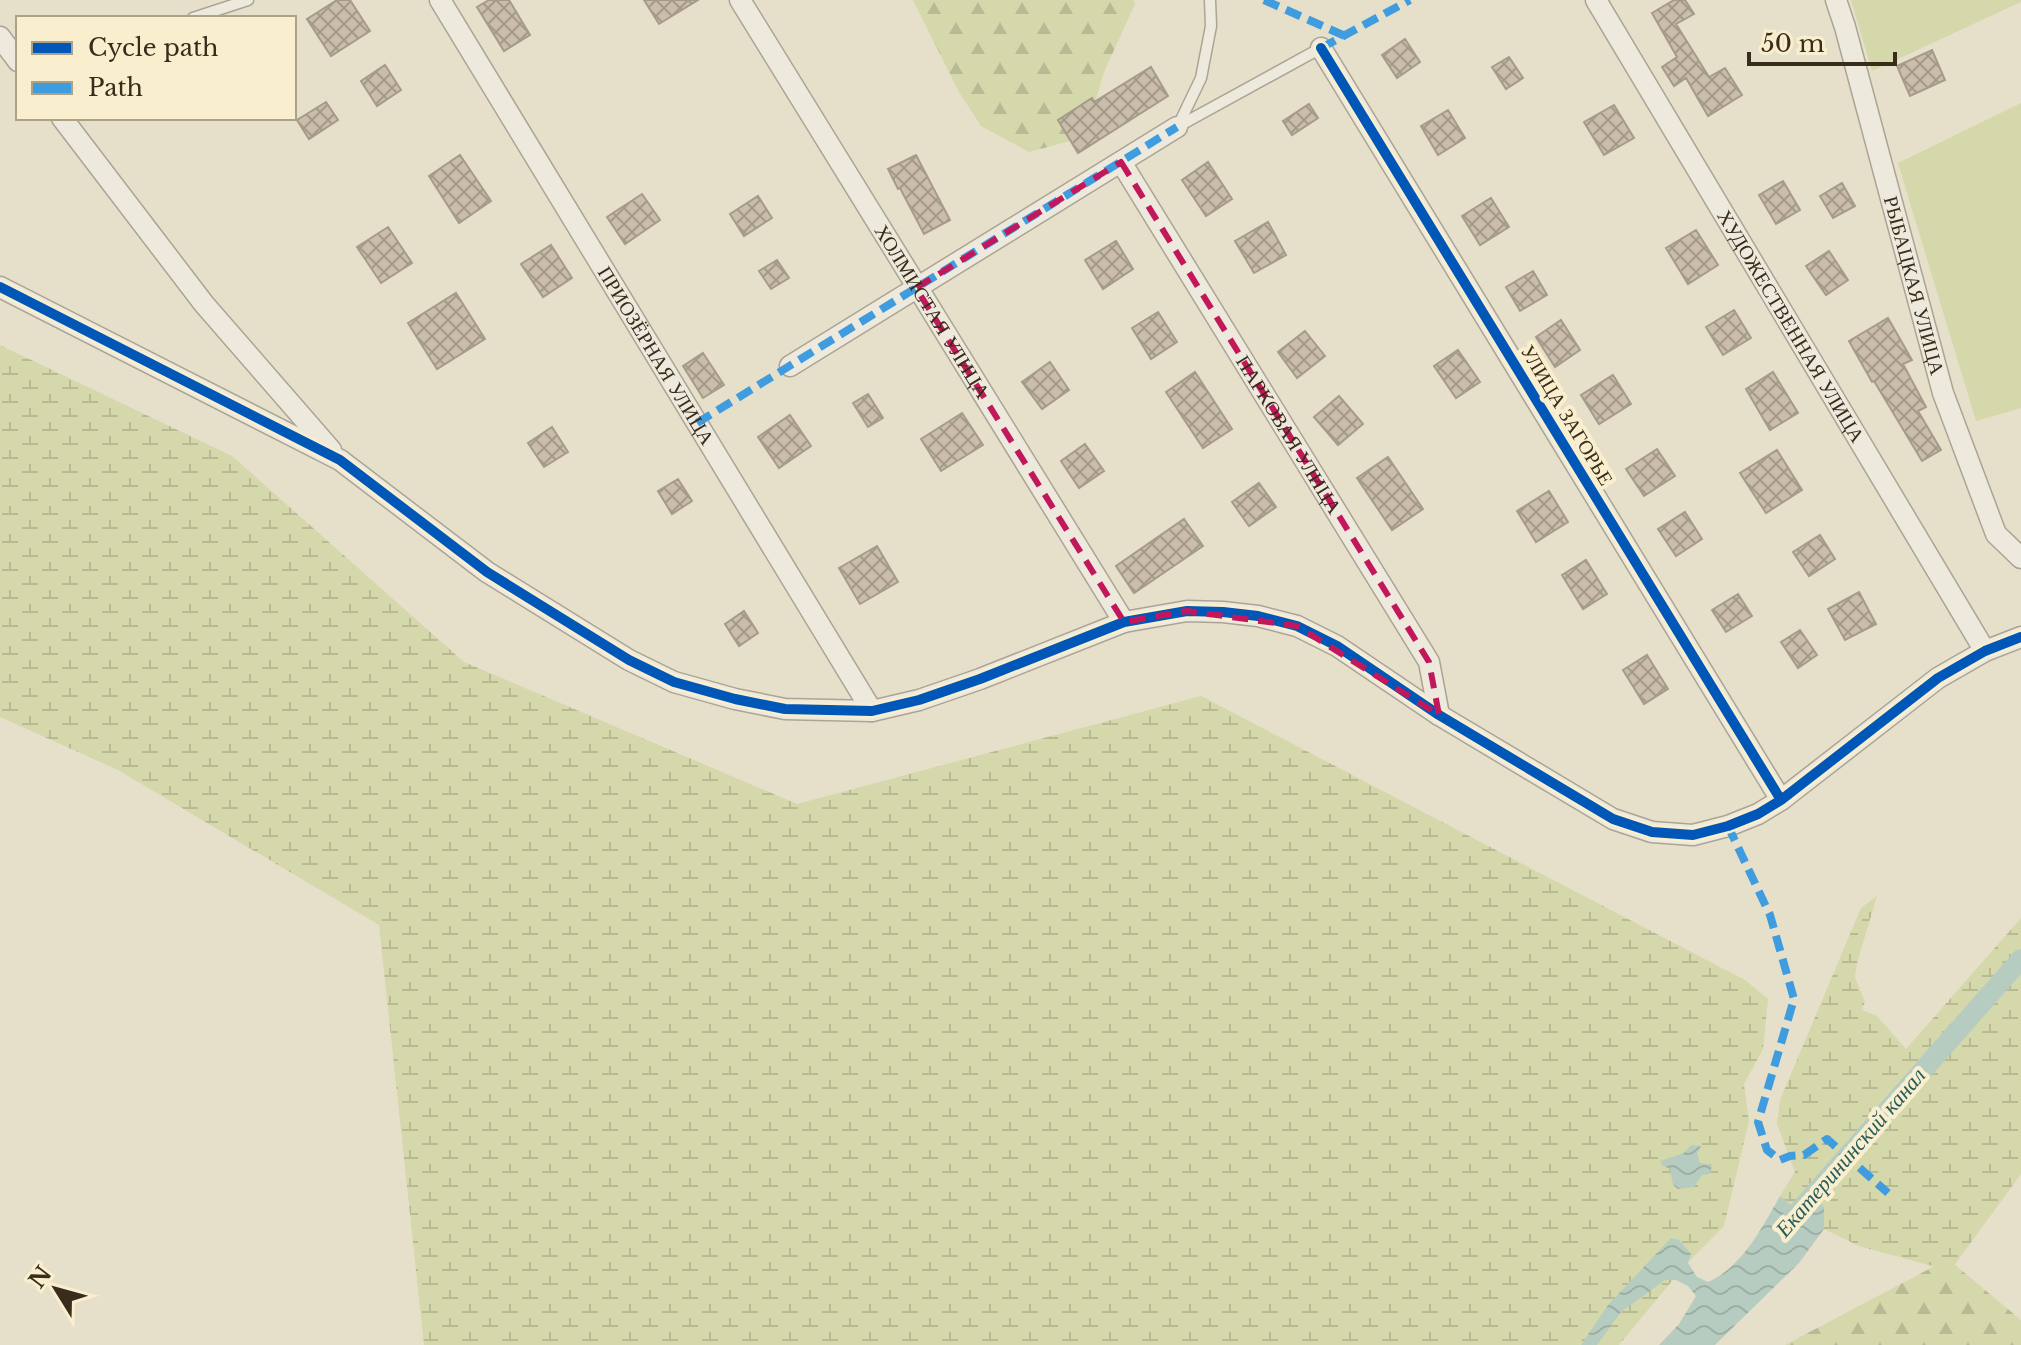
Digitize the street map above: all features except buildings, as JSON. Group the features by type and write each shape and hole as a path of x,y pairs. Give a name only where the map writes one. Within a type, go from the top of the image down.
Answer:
{"street":[{"name":"ПРИОЗЁРНАЯ УЛИЦА","path":"440,0 872,711"},
{"name":"ХОЛМИСТАЯ УЛИЦА","path":"740,0 1124,622"},
{"name":"ХУДОЖЕСТВЕННАЯ УЛИЦА","path":"1596,0 1985,651"},
{"name":"РЫБАЦКАЯ УЛИЦА","path":"1836,0 1943,393 1996,534 2021,558"},
{"path":"0,37 16,58"},
{"name":"УЛИЦА ЗАГОРЬЕ","path":"1321,48 1781,800"},
{"path":"64,120 204,304 340,460"},
{"path":"790,366 1177,127"},
{"name":"ПАРКОВАЯ УЛИЦА","path":"1121,162 1429,662 1439,715"},
{"path":"0,287 340,460 487,572 640,666 674,682 785,709 872,711 919,700 1124,622 1187,611 1258,616 1297,626 1337,646 1439,715 1613,819 1652,832 1693,835 1758,814 1781,800 1938,678 1985,651 2021,637"}],"lane":[{"path":"199,16 248,0"},
{"path":"1177,127 1201,78 1211,26 1210,0"},
{"path":"1177,127 1321,48"}],"highlighted area":[{"path":"1121,162 1429,662 1439,715 1297,626 1187,611 1124,622 916,288"}],"green space":[{"path":"913,0 1134,0 1135,4 1104,72 1085,137 1029,152 981,126 959,92"},
{"path":"1851,0 2021,0 2021,2 1872,71"},
{"path":"2021,103 2021,408 1976,421 1898,163"},
{"path":"0,345 232,456 464,662 797,804 1201,696 1745,980 1768,999 1763,1049 1744,1084 1749,1121 1724,1226 1687,1263 1619,1345 424,1345 379,925 118,770 0,717"},
{"path":"1877,896 1855,977 1865,1002 1862,1010 1877,1016 1906,1049 2021,918 2021,1174 1950,1271 1859,1246 1824,1229 1824,1207 1798,1211 1780,1196 1795,1172 1777,1124 1780,1100 1861,908"},
{"path":"1948,1259 2021,1320 2021,1345 1785,1345"}],"water":[{"path":"1691,1145 1701,1146 1697,1153 1700,1163 1712,1165 1710,1174 1702,1175 1694,1187 1678,1189 1673,1185 1670,1169 1660,1161 1684,1153"},
{"path":"1780,1196 1798,1211 1820,1201 1824,1207 1824,1229 1799,1263 1715,1345 1659,1345 1679,1324 1696,1296 1688,1286 1676,1280 1665,1280 1621,1312 1597,1345 1581,1345 1608,1305 1671,1238 1679,1240 1691,1254 1688,1263 1697,1277 1708,1282 1741,1257"}],"waterway":[{"name":"Екатерининский канал","path":"1783,1229 2021,959"}],"marked path":[{"path":"1264,0 1345,36"},
{"path":"1321,48 1410,0"},
{"path":"697,423 1177,127"},
{"path":"1728,826 1770,915 1794,999 1758,1122 1767,1150 1780,1160 1804,1155 1827,1139 1888,1193"}],"cycle path":[{"path":"1321,48 1781,800"},
{"path":"0,287 340,460 487,572 629,660 674,682 785,709 872,711 919,700 1124,622 1187,611 1258,616 1297,626 1337,646 1439,715 1613,819 1652,832 1693,835 1758,814 1781,800 1938,678 1985,651 2021,637"}]}
